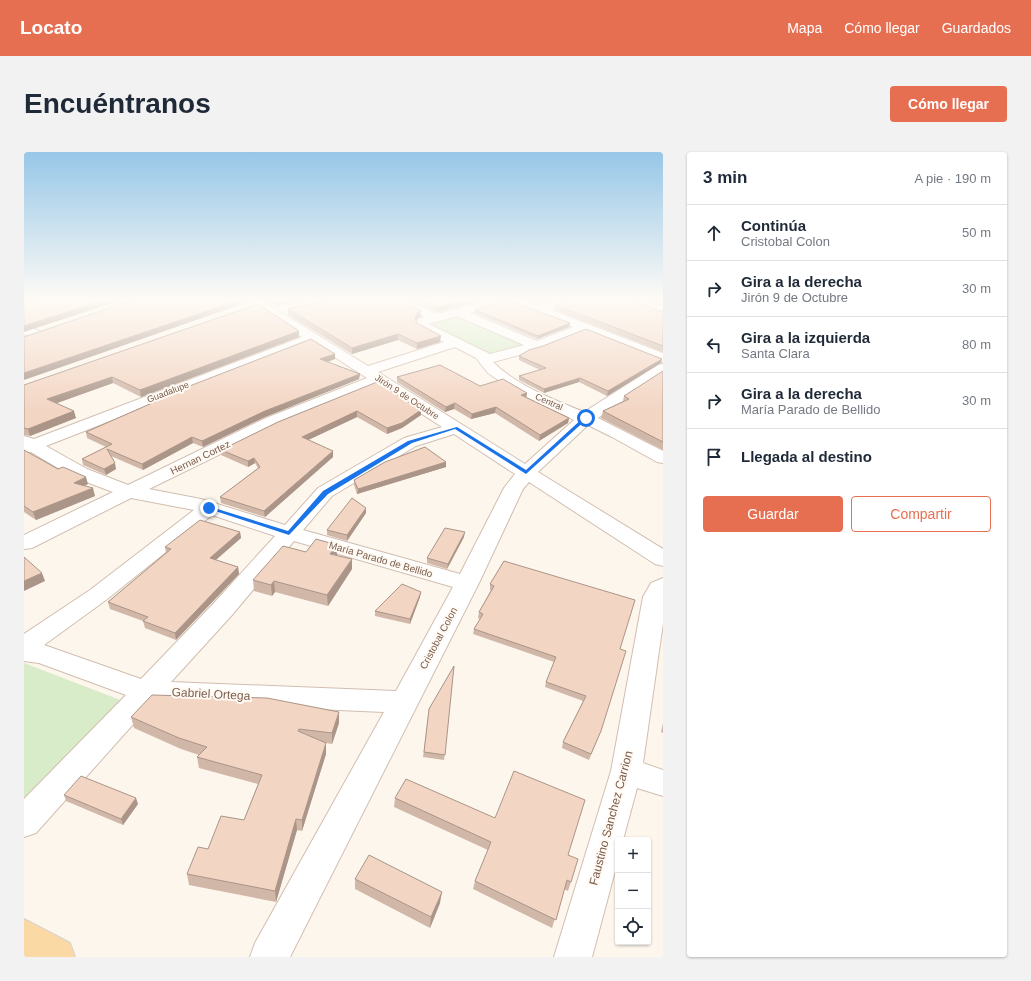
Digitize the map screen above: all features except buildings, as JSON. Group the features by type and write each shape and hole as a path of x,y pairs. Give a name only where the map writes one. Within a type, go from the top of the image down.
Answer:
{"main road":[{"path":"24,938 56,957"}],"street":[{"name":"Jirón 9 de Octubre","path":"312,337 663,559"},
{"name":"Guadalupe","path":"27,445 312,337"},
{"path":"443,337 483,358 494,359 537,346 561,337"},
{"path":"515,337 537,346"},
{"path":"609,337 663,358"},
{"name":"Hernan Cortez","path":"24,543 272,422 373,375 454,343"},
{"name":"Central","path":"483,358 488,366 523,390 604,426 663,458"},
{"name":"Cristobal Colon","path":"269,957 467,583 514,488 526,473 586,418 663,368"},
{"path":"24,822 223,609 326,492 410,442 455,428"},
{"name":"María Parado de Bellido","path":"27,445 80,473 130,492 194,503 289,533 467,583"},
{"path":"24,647 98,595 209,508"},
{"name":"Faustino Sanchez Carrion","path":"573,957 626,771 656,597 659,588 663,585"},
{"name":"Gabriel Ortega","path":"24,652 42,654 145,691 404,702"},
{"path":"626,771 663,783"}],"green space":[{"path":"452,337 511,337 533,346 494,356"},
{"path":"24,663 123,701 24,808"}],"route":[{"path":"209,508 289,533 326,492 410,442 455,428 526,473 586,418"}]}
